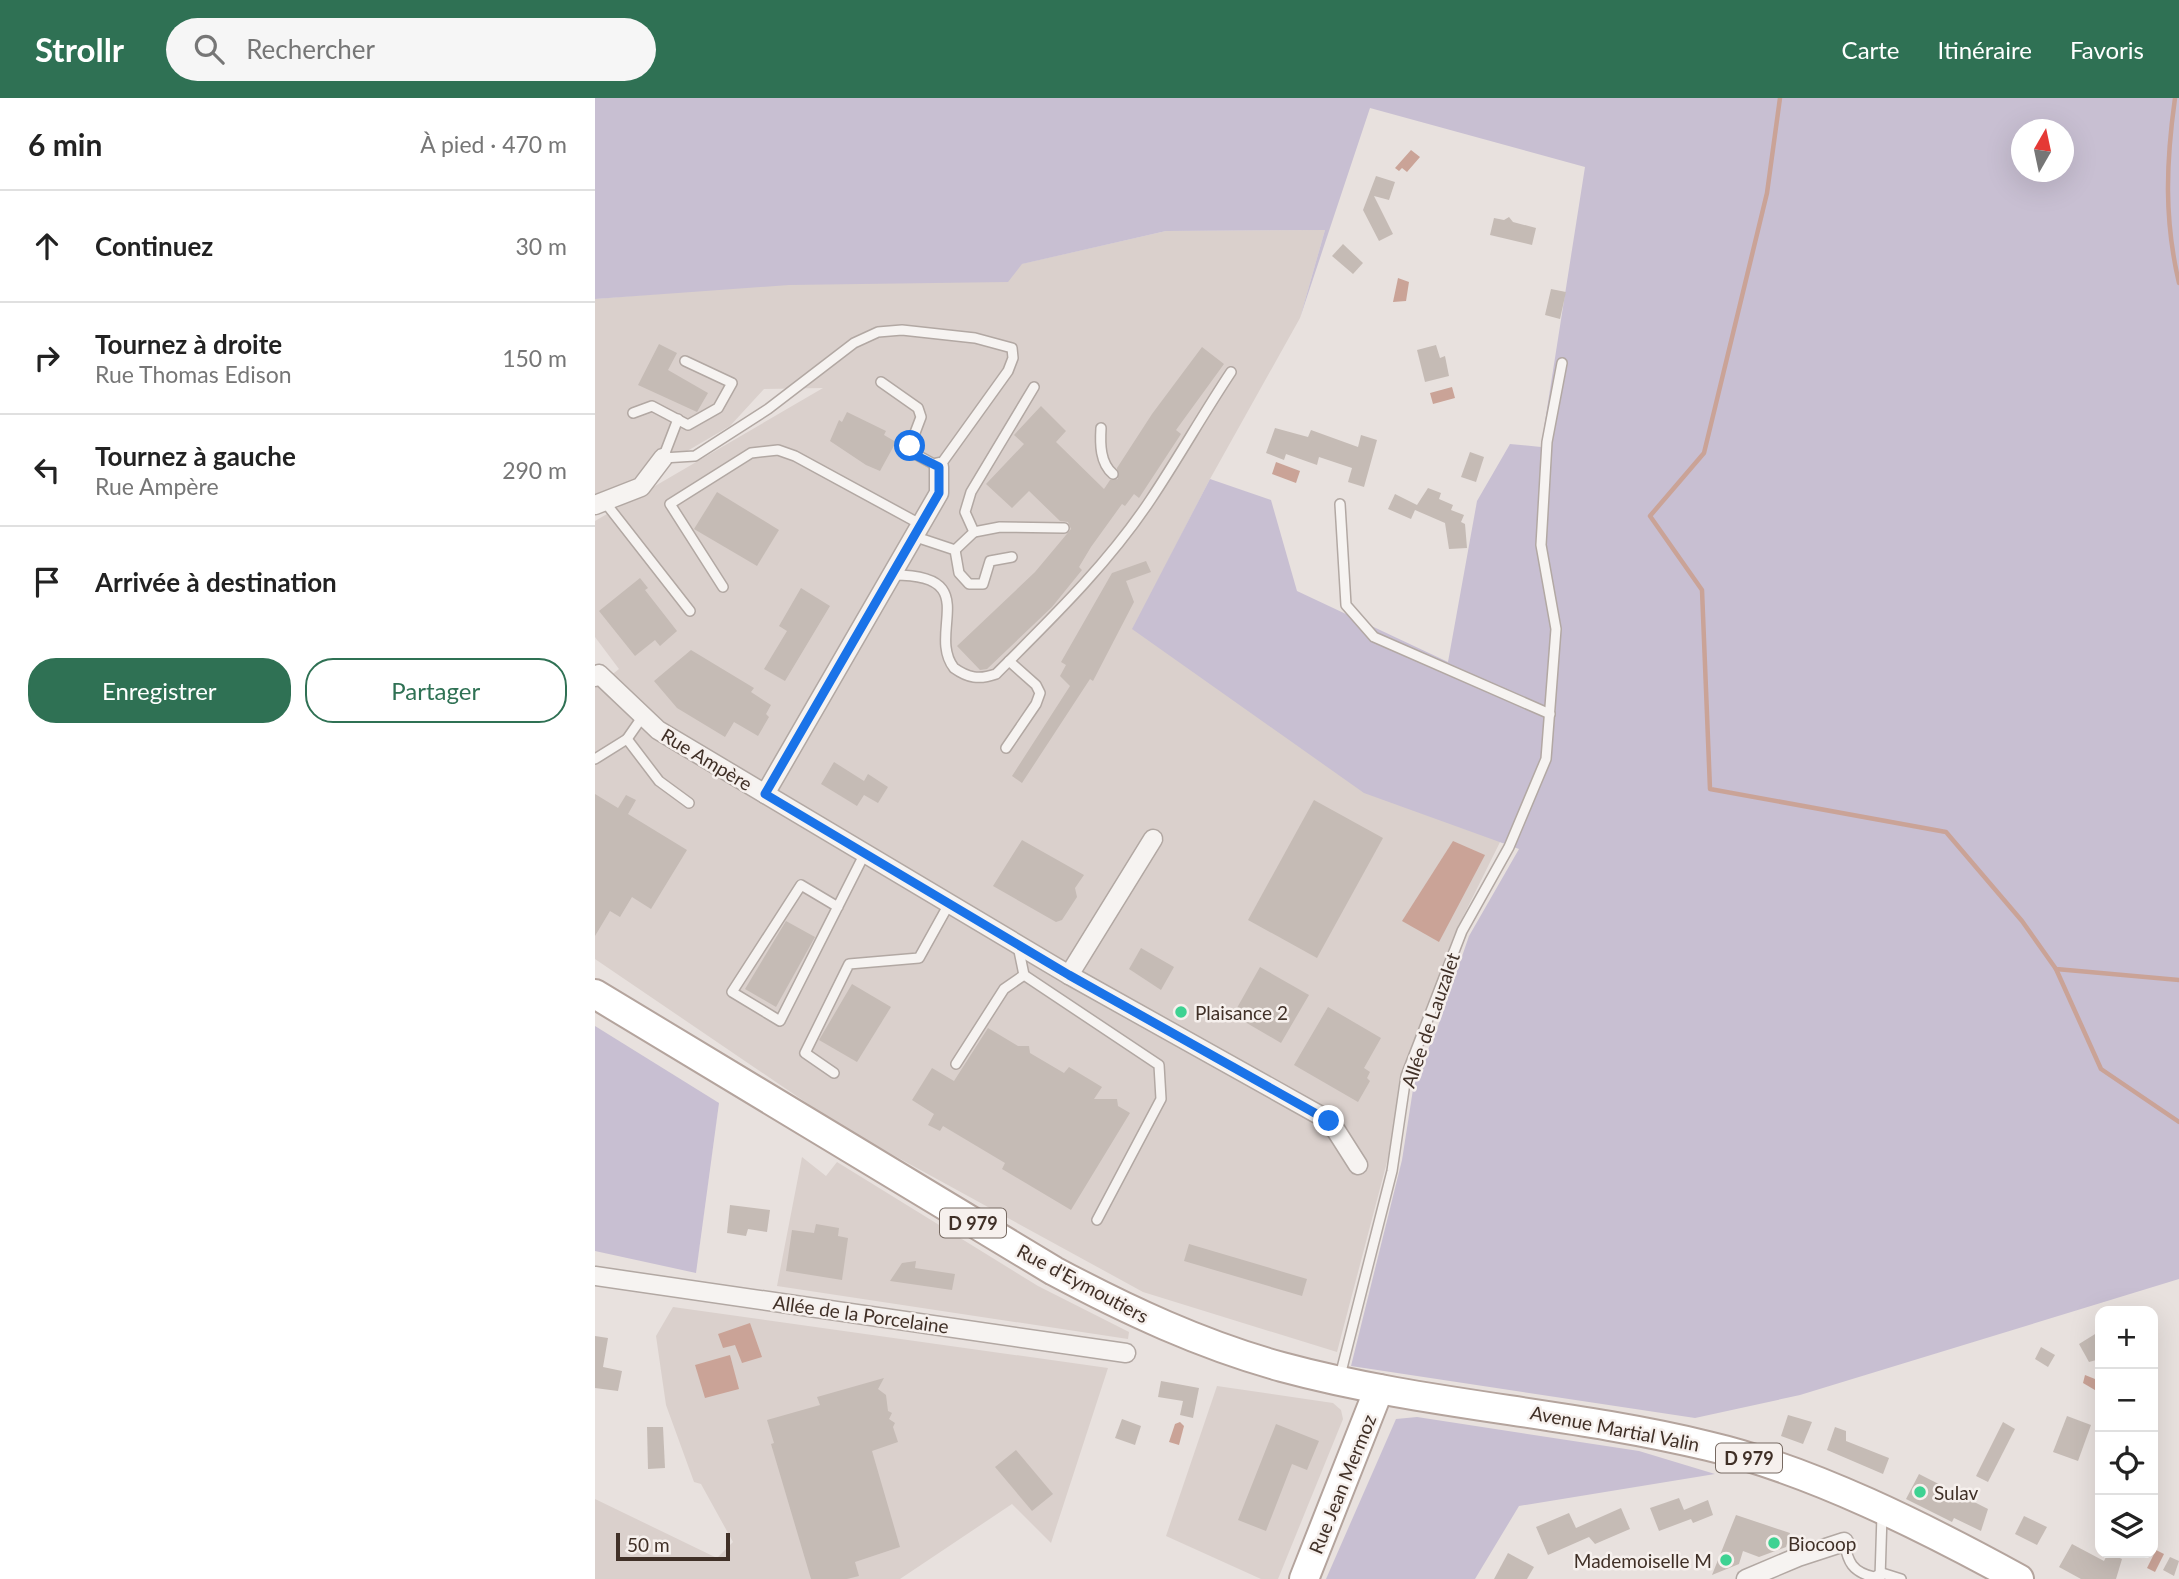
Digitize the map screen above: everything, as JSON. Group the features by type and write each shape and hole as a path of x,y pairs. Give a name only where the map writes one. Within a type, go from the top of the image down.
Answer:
{"main road":[{"name":"Rue d'Eymoutiers","path":"595,994 1054,1271 1121,1306 1223,1349 1339,1381 1379,1389"},
{"name":"Avenue Martial Valin","path":"1379,1389 1504,1407 1708,1445 1804,1478 1882,1510 2013,1578"},
{"name":"Rue Jean Mermoz","path":"1304,1579 1379,1389"}],"street":[{"path":"600,503 641,487 663,458"},
{"path":"765,794 939,493 939,467"},
{"name":"Rue Ampère","path":"596,673 658,730 1069,975 1329,1121 1358,1165"},
{"path":"1069,975 1153,839"},
{"name":"Allée de la Porcelaine","path":"595,1276 1126,1353"},
{"path":"1758,1577 1798,1557 1844,1542"}],"lane":[{"path":"678,419 663,458 695,456 768,409 854,343 878,332 902,330 975,338 1012,348 1013,358 1008,371 939,467 917,456 910,446 921,417 918,408 881,382"},
{"path":"633,413 652,405 688,425 718,408 731,383 685,361"},
{"name":"Allée de Lauzalet","path":"1339,1381 1392,1171 1406,1076 1462,931 1509,847 1546,759 1556,629 1541,545 1547,442 1562,363"},
{"path":"891,575 920,576 931,580 945,595 949,611 947,650 954,668 964,675 983,679 996,674 1074,597 1151,500 1195,425 1231,372"},
{"path":"974,532 965,512 971,492 1034,387"},
{"path":"1101,428 1101,451 1106,467 1114,474"},
{"path":"723,587 670,504 751,453 778,450 795,456 955,550"},
{"path":"1142,494 1151,500"},
{"path":"600,503 691,611"},
{"path":"1340,504 1346,605 1374,637 1550,714"},
{"path":"955,550 974,532 1000,527 1064,528"},
{"path":"955,550 959,573 969,584 983,584 991,561 1012,557"},
{"path":"1006,748 1036,704 1040,693 1037,685 1009,661"},
{"path":"595,759 627,739 643,716"},
{"path":"627,739 659,781 689,803"},
{"path":"838,907 801,885 731,992 780,1021 838,907 865,853"},
{"path":"834,1073 805,1053 849,964 919,958 949,904"},
{"path":"1017,944 1024,975 1159,1065 1161,1100 1097,1220"},
{"path":"956,1064 1005,989 1024,975"},
{"path":"1880,1576 1882,1510"},
{"path":"1844,1542 1849,1563 1854,1569 1874,1577 1901,1579"}],"shaded area":[{"path":"595,98 2179,98 2179,1279 1800,1395 1695,1418 1351,1366 1402,1160 1414,1083 1438,1026 1469,936 1519,849 1364,793 1132,629 1210,479 1271,500 1297,591 1448,662 1477,501 1510,444 1541,447 1585,167 1370,108 1300,318 1325,230 1166,231 1022,264 1008,282 789,285 595,299"},
{"path":"1411,150 1420,157 1407,172 1402,168 1399,171 1395,168"},
{"path":"1325,230 1300,318 1210,479 1133,629 1504,834 1454,935 1401,1080 1393,1139 1337,1352 1143,1292 842,1127 595,959 595,688 619,669 595,637 595,521 823,388 764,389 730,426 634,482 595,498 595,299 1021,264 1166,231"},
{"path":"1398,278 1409,282 1406,301 1393,302"},
{"path":"1452,387 1455,398 1433,404 1430,393"},
{"path":"1276,462 1300,471 1296,483 1272,474"},
{"path":"1453,841 1485,855 1439,942 1402,921"},
{"path":"595,1026 719,1103 696,1273 595,1251"},
{"path":"802,1157 826,1176 837,1162 1038,1286 1129,1332 1128,1339 777,1286"},
{"path":"673,1307 1108,1368 1051,1543 1012,1504 900,1579 595,1579 595,1499 717,1558 733,1542 701,1484 694,1482 666,1405 656,1336"},
{"path":"750,1323 762,1357 742,1363 735,1345 723,1348 718,1334"},
{"path":"730,1355 739,1389 705,1398 695,1365"},
{"path":"2085,1375 2095,1379 2095,1390 2083,1383"},
{"path":"1217,1386 1333,1403 1341,1410 1343,1419 1278,1579 1261,1579 1166,1536"},
{"path":"1417,1417 1639,1451 1715,1474 1519,1506 1475,1579 1326,1579 1396,1419"},
{"path":"1180,1422 1184,1426 1179,1445 1169,1442 1175,1424"},
{"path":"2158,1551 2164,1554 2155,1572 2147,1568 2152,1558 2158,1558"}],"building":[{"path":"1376,176 1395,182 1389,200 1374,196 1393,234 1379,241 1363,210"},
{"path":"1509,217 1513,222 1536,228 1532,245 1490,235 1494,218 1504,220"},
{"path":"1343,244 1363,263 1353,274 1332,256"},
{"path":"1551,289 1566,292 1560,319 1545,315"},
{"path":"659,344 677,353 668,370 708,393 697,412 638,385"},
{"path":"1436,345 1440,358 1445,356 1449,376 1425,382 1417,350"},
{"path":"1202,347 1224,364 1176,430 1181,434 1139,498 1134,494 1125,506 1122,504 1091,547 1079,567 1082,570 1052,607 987,669 980,670 957,646 1035,572 1071,529 1068,522 1060,521 1029,491 1012,508 986,484 1024,444 1014,435 1041,406 1066,431 1056,442 1104,489 1110,480 1118,479 1117,468 1152,414"},
{"path":"847,412 886,431 884,435 896,442 880,471 830,441 839,420 842,422"},
{"path":"1275,428 1308,437 1311,430 1358,447 1361,435 1377,440 1364,487 1348,482 1352,468 1319,457 1317,465 1286,454 1284,460 1266,453"},
{"path":"1470,452 1484,457 1476,482 1461,477"},
{"path":"1428,488 1441,493 1439,499 1453,505 1451,510 1464,515 1461,522 1465,524 1467,548 1449,549 1445,523 1415,510 1411,519 1388,509 1395,494 1417,505"},
{"path":"717,492 779,530 757,566 694,529"},
{"path":"1146,561 1151,572 1126,581 1134,602 1093,681 1090,679 1022,783 1012,776 1070,686 1060,676 1066,665 1061,662 1112,573"},
{"path":"640,578 648,588 645,590 677,631 660,646 655,640 635,656 599,611"},
{"path":"801,588 830,606 785,681 764,669 787,631 779,626"},
{"path":"691,650 754,688 751,692 771,705 766,714 769,717 758,736 734,722 725,737 677,708 654,681"},
{"path":"834,762 864,781 868,774 888,787 878,803 864,795 857,806 821,784"},
{"path":"595,794 618,808 626,795 636,800 628,814 687,850 651,909 632,897 620,917 610,911 595,936"},
{"path":"1314,800 1383,838 1317,958 1248,920"},
{"path":"1022,840 1084,875 1075,888 1077,897 1062,920 1056,922 993,886"},
{"path":"786,921 815,937 776,1007 745,989"},
{"path":"1141,948 1174,967 1161,990 1129,969"},
{"path":"1260,967 1309,995 1281,1043 1233,1015"},
{"path":"852,984 891,1007 857,1062 819,1040"},
{"path":"1328,1007 1381,1038 1364,1068 1370,1072 1367,1078 1370,1081 1358,1102 1294,1065"},
{"path":"988,1028 1018,1046 1029,1046 1030,1053 1064,1073 1069,1067 1102,1087 1094,1099 1117,1099 1118,1106 1130,1113 1071,1210 1002,1169 1005,1163 943,1126 940,1131 928,1125 934,1114 912,1100 932,1068 954,1081"},
{"path":"730,1205 770,1210 767,1232 748,1229 746,1236 727,1233"},
{"path":"816,1224 839,1228 838,1236 848,1238 842,1280 786,1271 792,1230 814,1233"},
{"path":"1189,1244 1307,1279 1302,1296 1184,1261"},
{"path":"916,1261 915,1268 955,1274 952,1290 890,1281 902,1263"},
{"path":"2095,1334 2095,1360 2089,1362 2079,1344"},
{"path":"595,1336 608,1338 603,1367 622,1371 618,1391 595,1388"},
{"path":"2041,1347 2055,1355 2048,1367 2035,1359"},
{"path":"884,1378 878,1389 886,1395 888,1411 892,1413 889,1419 895,1423 893,1427 898,1442 872,1451 900,1547 855,1562 859,1576 847,1579 811,1579 771,1444 774,1443 767,1420 820,1405 817,1397"},
{"path":"1161,1381 1199,1388 1193,1418 1180,1415 1183,1401 1158,1397"},
{"path":"1788,1415 1812,1422 1803,1444 1781,1436"},
{"path":"2067,1416 2091,1425 2078,1461 2053,1452"},
{"path":"1122,1419 1141,1426 1135,1445 1115,1438"},
{"path":"2003,1422 2015,1429 1988,1482 1976,1476"},
{"path":"1276,1424 1319,1441 1307,1470 1292,1464 1266,1531 1238,1520"},
{"path":"647,1427 663,1427 665,1468 648,1469"},
{"path":"1835,1427 1846,1431 1846,1441 1889,1458 1883,1474 1827,1450"},
{"path":"1016,1450 1053,1494 1032,1511 995,1467"},
{"path":"1919,1474 1988,1509 1981,1531 1954,1518 1952,1522 1906,1499"},
{"path":"1679,1498 1684,1510 1708,1500 1713,1515 1693,1523 1691,1519 1659,1531 1650,1508"},
{"path":"1621,1508 1630,1529 1595,1544 1589,1537 1548,1555 1536,1527 1569,1513 1576,1528"},
{"path":"1736,1515 1790,1533 1786,1547 1759,1557 1743,1551 1739,1564 1712,1575"},
{"path":"2024,1516 2047,1527 2037,1545 2015,1534"},
{"path":"2072,1544 2104,1561 2106,1558 2122,1559 2116,1579 2081,1579 2059,1567"},
{"path":"1508,1553 1534,1567 1527,1579 1494,1579"},
{"path":"2170,1557 2179,1561 2174,1576 2163,1570"}],"waterway":[{"path":"1780,98 1767,193 1704,453 1650,516 1702,590 1710,789 1946,832 2022,921 2056,969 2179,980"},
{"path":"2175,98 2168,191 2171,236 2179,283"},
{"path":"2056,969 2101,1069 2179,1122"}],"place":[{"name":"Plaisance 2","path":"1181,1012"},
{"name":"Sulav","path":"1920,1492"},
{"name":"Biocoop","path":"1774,1543"},
{"name":"Mademoiselle M","path":"1726,1560"}],"route":[{"path":"910,446 917,456 939,467 939,493 882,587 765,794 1069,975 1329,1121"}]}
